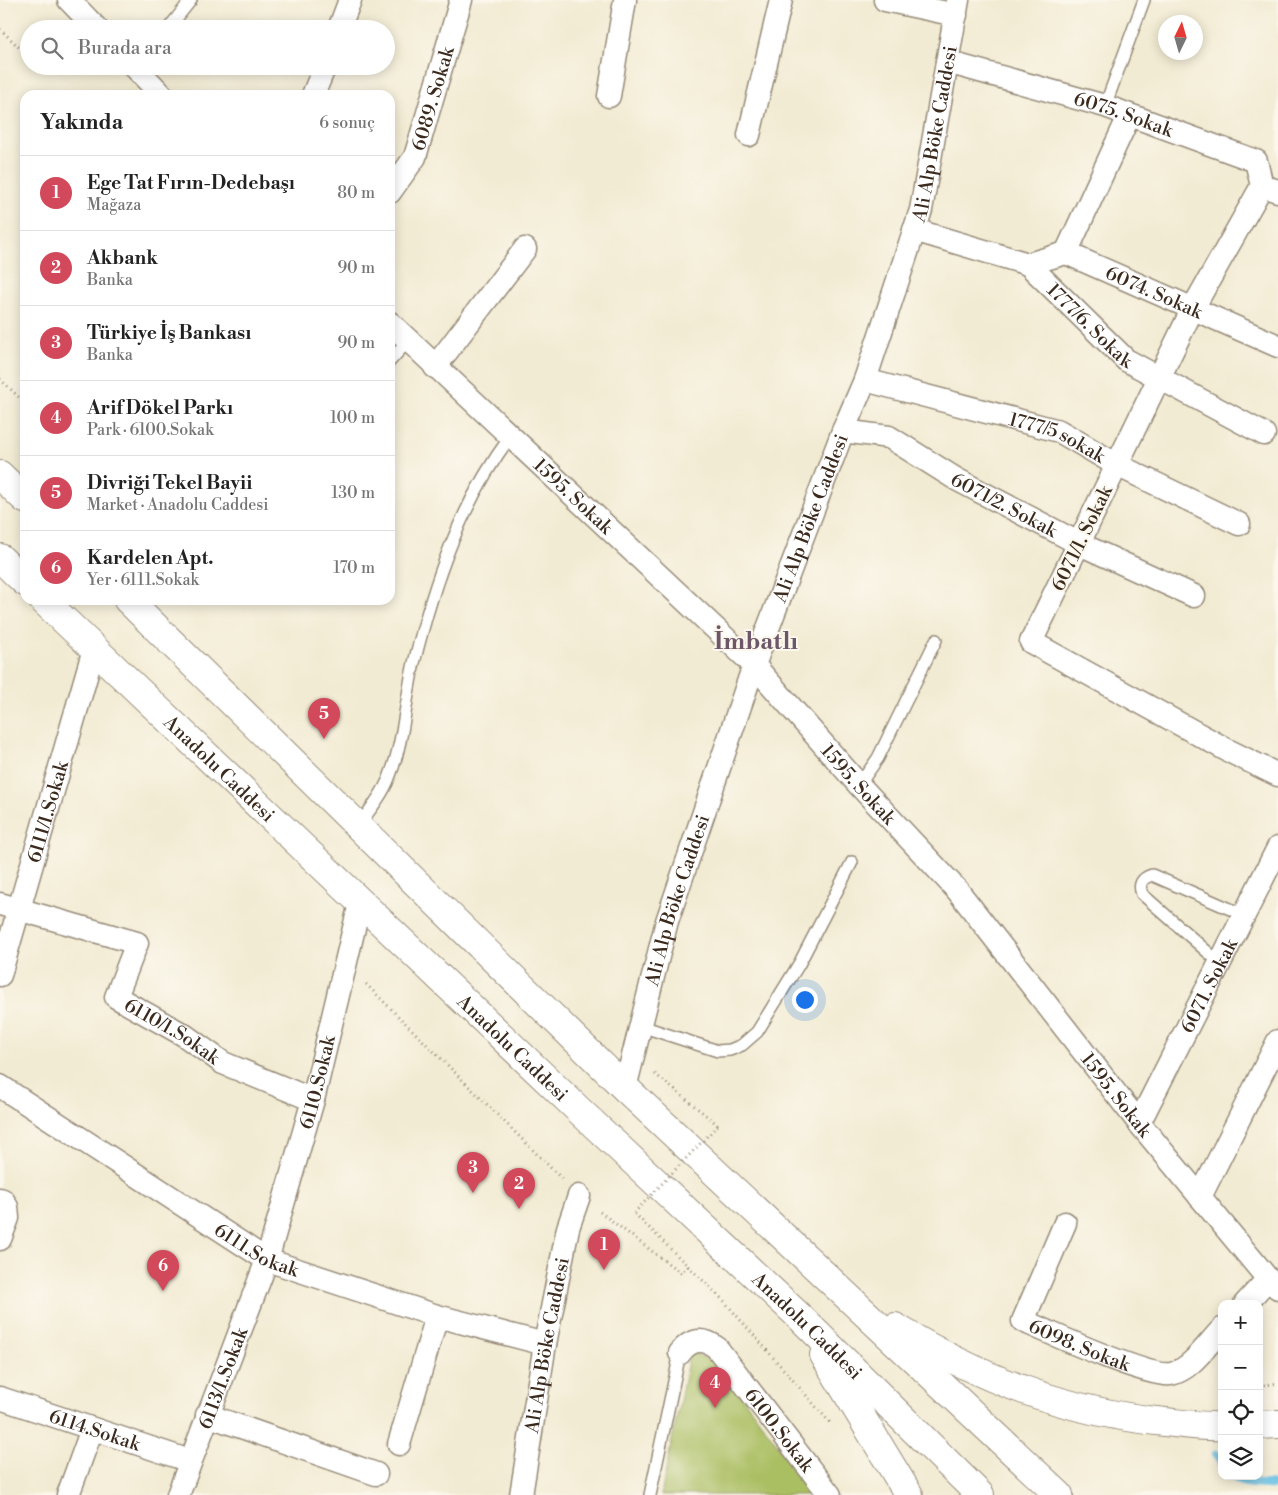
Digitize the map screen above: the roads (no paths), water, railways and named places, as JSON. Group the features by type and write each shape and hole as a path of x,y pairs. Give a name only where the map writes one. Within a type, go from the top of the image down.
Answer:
{"highway":[{"path":"0,475 20,495"},
{"path":"0,558 20,577"},
{"name":"Anadolu Caddesi","path":"48,605 360,903 802,1319 980,1495"},
{"path":"135,605 625,1088 1059,1495"},
{"path":"843,1294 935,1351 1025,1392 1123,1418 1207,1427 1218,1426"},
{"path":"802,1319 910,1495"},
{"path":"1263,1425 1278,1424"}],"street":[{"path":"69,0 88,20"},
{"path":"343,20 350,0"},
{"name":"6089. Sokak","path":"395,185 415,157 462,0"},
{"path":"609,96 625,0"},
{"path":"749,134 781,0"},
{"path":"885,0 957,8"},
{"name":"Ali Alp Böke Caddesi","path":"625,1088 667,921 754,665 843,431 865,380 921,210 957,8"},
{"name":"6075. Sokak","path":"947,62 1105,106 1256,161 1270,188"},
{"path":"143,75 157,90"},
{"path":"315,90 321,75"},
{"path":"1028,264 1066,253 1129,116"},
{"name":"6071/1. Sokak","path":"1270,188 1193,308 1031,642 1227,750 1278,775"},
{"name":"1777/6. Sokak","path":"914,230 1028,264 1126,360 1264,434"},
{"path":"435,367 525,249"},
{"name":"6074. Sokak","path":"1066,253 1278,346"},
{"name":"1595. Sokak","path":"395,328 754,665 859,784 958,891 1139,1123 1273,1284"},
{"name":"1777/5 sokak","path":"865,380 1059,431 1117,464 1239,524"},
{"name":"6071/2. Sokak","path":"843,431 889,437 956,479 1078,544 1194,596"},
{"name":"6111/1.Sokak","path":"0,974 9,906 94,649"},
{"name":"6071. Sokak","path":"1139,1123 1278,848"},
{"name":"6110.Sokak","path":"267,1260 314,1100 344,962 360,903"},
{"name":"6110/1.Sokak","path":"9,906 136,943 116,997 184,1035 223,1063 314,1100"},
{"path":"1200,1197 1278,1041"},
{"name":"6111.Sokak","path":"0,1086 267,1260 437,1316 545,1344"},
{"name":"Ali Alp Böke Caddesi","path":"521,1495 545,1344 568,1228 579,1196"},
{"path":"0,1199 8,1213 0,1239"},
{"name":"6098. Sokak","path":"1065,1223 1023,1320 1072,1343 1156,1374 1171,1374 1184,1369 1218,1332"},
{"name":"6113/1.Sokak","path":"178,1495 267,1260"},
{"path":"1251,1300 1273,1284"},
{"path":"399,1444 437,1316"},
{"name":"6100.Sokak","path":"680,1353 685,1346 701,1340 710,1342 717,1348 830,1495"},
{"name":"6114.Sokak","path":"0,1398 190,1461"},
{"path":"207,1415 376,1474"},
{"path":"68,1495 92,1429"}],"lane":[{"path":"175,20 191,0"},
{"path":"1105,106 1144,0"},
{"path":"395,355 408,341"},
{"path":"358,826 378,800 395,764 414,665 426,620 455,531 474,491 510,436"},
{"path":"859,784 878,758 936,640"},
{"path":"641,1026 718,1051 730,1050 750,1040 763,1024 799,964 852,862"},
{"path":"1220,963 1142,894 1140,885 1142,881 1152,876 1244,915"},
{"name":"6100.Sokak","path":"650,1495 680,1353"}],"waterway":[{"path":"1240,1480 1248,1483 1278,1485"}],"place":[{"name":"Divriği Tekel Bayii","path":"324,739"},
{"name":"Türkiye İş Bankası","path":"473,1193"},
{"name":"Akbank","path":"519,1209"},
{"name":"Ege Tat Fırın-Dedebaşı","path":"604,1270"},
{"name":"Kardelen Apt.","path":"163,1291"},
{"name":"Arif Dökel Parkı","path":"715,1408"}],"district":[{"name":"İmbatlı","path":"756,641"}]}
